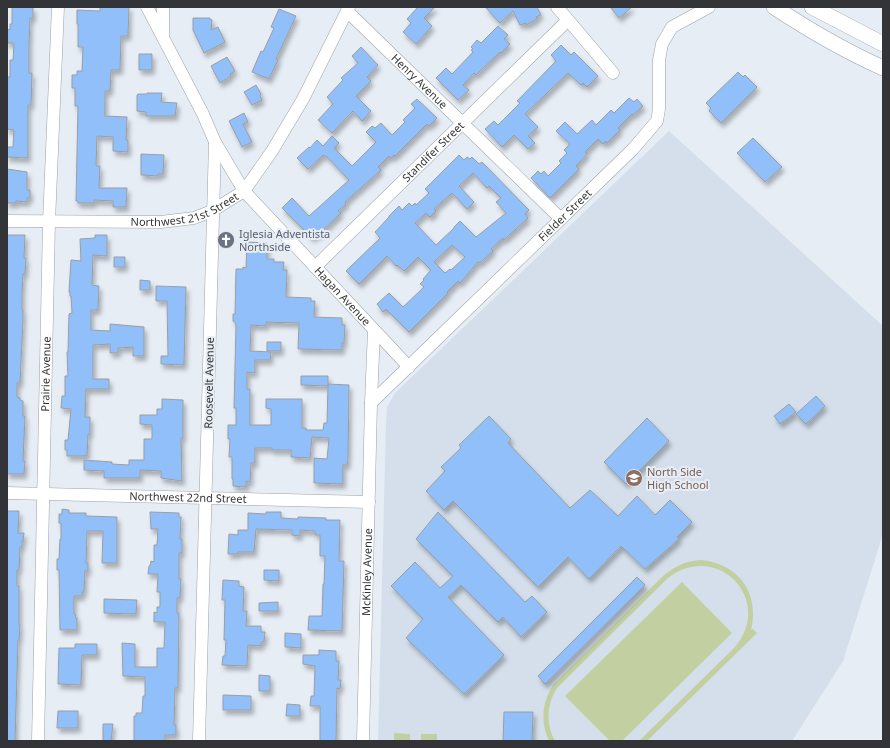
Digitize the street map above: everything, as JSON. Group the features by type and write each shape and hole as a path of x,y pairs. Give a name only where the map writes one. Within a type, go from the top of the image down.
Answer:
{"main road":[{"path":"775,7 848,52 883,68"},
{"path":"812,7 883,44"}],"street":[{"name":"Prairie Avenue","path":"38,741 49,222 58,7"},
{"path":"147,7 163,38"},
{"path":"163,38 164,7"},
{"path":"557,7 613,73"},
{"name":"Fielder Street","path":"371,404 633,149 657,121 659,109 659,60 662,44 672,27 709,7"},
{"name":"Northwest 21st Street","path":"7,221 162,222 194,218 212,211 244,191 272,151 303,99 348,9"},
{"name":"Henry Avenue","path":"348,9 561,219"},
{"name":"Standifer Street","path":"315,267 568,20"},
{"name":"Roosevelt Avenue","path":"163,38 203,114 215,142 199,741"},
{"name":"Hagan Avenue","path":"215,142 244,191 409,367"},
{"name":"McKinley Avenue","path":"363,741 368,502 374,330"},
{"name":"Northwest 22nd Street","path":"7,494 368,502"}],"shaded area":[{"name":"North Side High School","path":"669,131 883,326 883,534 843,661 792,741 378,741 387,407 395,393"}],"green space":[{"path":"701,560 726,567 736,574 744,583 752,604 753,617 751,630 753,629 757,633 647,741 639,741 734,648 745,630 748,611 744,595 735,580 721,571 704,566 686,569 667,579 557,688 551,700 548,714 550,727 555,741 549,741 543,720 546,699 553,685 663,576 672,569 681,565"},
{"path":"682,582 732,633 622,741 610,741 565,696"},
{"path":"394,733 410,734 410,741 394,741"},
{"path":"421,734 437,734 437,741 421,741"}],"building":[{"path":"12,7 33,7 33,18 30,18 29,45 29,73 32,73 31,105 28,105 28,158 7,157 7,147 13,147 14,130 7,129 7,77 10,77 10,60 13,60 14,44 7,43 7,29 10,30 10,24 12,24"},
{"path":"100,7 129,7 128,36 121,36 120,70 111,70 110,91 105,91 105,116 127,117 126,140 128,140 128,152 113,151 113,137 97,136 96,166 100,166 99,188 127,188 126,207 113,207 113,201 94,200 94,203 78,203 78,201 76,201 78,106 75,106 75,88 72,88 72,75 77,75 77,71 82,71 83,47 78,47 77,10 100,11"},
{"path":"418,7 435,7 424,18 432,26 416,44 403,32 411,23 407,19"},
{"path":"485,7 537,7 541,15 526,25 526,23 520,25 513,11 500,23"},
{"path":"610,7 632,7 619,18"},
{"path":"279,9 296,16 276,59 278,60 269,79 252,72 261,51 263,52 274,28 271,27"},
{"path":"193,18 210,18 212,20 211,30 218,27 225,42 204,53 193,30"},
{"path":"498,26 508,35 504,39 510,44 476,75 474,73 463,85 469,90 458,100 436,78 446,68 452,74 473,52 471,47 477,40 481,43"},
{"path":"561,45 571,55 574,52 598,76 587,87 583,83 581,85 568,73 525,114 538,127 528,136 535,143 528,149 514,135 502,147 485,129 494,121 498,125 520,103 517,101 556,61 551,55"},
{"path":"361,47 378,65 367,77 371,81 356,96 371,111 362,121 353,111 332,133 318,120 333,104 327,97 343,80 341,78 358,63 352,56"},
{"path":"139,54 152,54 152,70 139,70"},
{"path":"227,57 235,71 230,74 231,76 220,83 211,66"},
{"path":"738,72 743,77 745,75 757,87 721,123 709,111 711,108 706,103"},
{"path":"256,85 261,94 262,100 252,105 244,92"},
{"path":"162,93 161,102 177,103 175,116 146,116 146,112 137,111 137,95"},
{"path":"629,98 634,102 637,99 643,106 633,115 632,114 618,128 620,130 607,143 606,141 603,144 598,139 585,152 587,154 576,166 579,169 550,198 531,178 538,171 541,174 544,171 548,176 561,163 559,161 567,153 564,150 570,144 556,131 565,122 577,134 592,120 596,125 611,110 614,113"},
{"path":"417,99 437,118 429,126 427,124 395,156 394,155 391,158 389,156 378,167 381,170 345,202 346,204 338,211 341,213 318,235 317,234 312,238 282,208 292,198 309,216 349,180 327,157 323,155 308,169 297,158 309,147 310,148 317,140 323,146 332,136 339,143 334,148 352,166 376,142 366,132 372,126 375,128 381,123 392,135 405,122 403,120 415,108 411,104"},
{"path":"244,113 248,122 243,124 252,142 242,147 229,121"},
{"path":"753,138 782,167 765,182 737,153"},
{"path":"141,154 164,155 163,174 158,174 158,176 141,175"},
{"path":"459,155 464,160 467,157 470,159 472,157 479,164 482,162 529,210 525,214 528,218 504,240 503,238 491,249 493,251 480,263 478,262 460,283 458,281 409,332 386,309 383,312 377,304 389,293 403,307 424,287 420,284 431,270 418,257 404,271 397,265 396,266 387,256 359,284 346,271 380,238 375,232 389,216 399,206 402,210 409,203 412,206 415,203 416,205 429,193 425,189","holes":["473,173 487,188 489,186 501,198 496,202 506,213 476,237 460,221 436,245 415,223 426,213 430,217 436,211 434,209 452,193 467,209 474,202 459,186","452,245 465,257 451,270 450,269 445,273 434,262"]},
{"path":"7,169 27,172 27,190 30,190 30,198 27,198 27,202 16,201 16,203 7,203"},
{"path":"7,235 25,235 24,258 26,258 22,292 23,319 20,383 17,383 17,397 23,401 23,416 25,416 23,461 25,461 24,474 7,474"},
{"path":"95,235 107,235 107,256 93,255 92,285 99,286 98,310 91,310 91,330 110,331 110,324 144,327 144,356 133,356 133,347 118,348 118,353 110,353 110,344 93,345 93,379 109,379 109,389 86,389 85,417 90,417 90,434 88,434 87,456 67,456 67,450 65,450 65,440 68,440 71,409 61,408 62,396 65,396 65,376 68,376 67,352 69,314 72,313 71,296 69,292 71,260 81,261 80,239 95,238"},
{"path":"247,242 267,243 267,259 274,259 274,262 284,262 283,270 287,270 286,297 311,298 311,301 315,301 314,317 342,318 342,325 345,325 342,350 298,349 299,323 266,322 266,326 251,325 250,351 271,352 270,360 255,360 255,373 247,372 247,389 250,389 250,425 271,425 271,409 266,408 266,399 302,399 302,428 306,428 306,430 323,430 324,423 327,423 328,384 349,385 348,459 347,465 343,465 343,484 314,483 314,458 327,459 329,438 312,437 310,458 291,457 291,450 255,448 255,463 251,463 250,482 246,481 246,487 233,486 232,457 229,457 230,439 228,439 228,425 236,425 236,408 234,408 236,325 233,321 233,314 235,314 236,269 243,269 243,267 246,268"},
{"path":"114,257 125,257 125,267 114,267"},
{"path":"140,280 150,281 150,290 140,290"},
{"path":"156,286 186,287 184,365 161,364 161,356 168,356 167,301 156,301"},
{"path":"267,342 281,342 281,351 267,351"},
{"path":"301,376 328,376 328,386 301,385"},
{"path":"816,396 825,406 806,424 796,414"},
{"path":"162,399 183,400 183,438 181,438 182,481 161,478 161,471 140,470 140,478 104,478 104,471 84,470 84,460 129,465 129,460 144,460 144,439 152,439 152,425 140,424 140,415 157,415 157,409 162,409"},
{"path":"789,404 796,412 780,424 774,416"},
{"path":"489,416 511,439 508,443 570,508 590,490 618,516 637,496 655,515 670,500 692,522 677,537 679,539 645,569 621,546 589,579 568,557 538,587 453,501 444,510 426,491 445,471 441,467 461,448 459,445"},
{"path":"647,418 669,441 626,484 604,462"},
{"path":"62,509 69,510 69,513 86,513 86,516 117,517 117,563 102,563 103,531 87,531 86,563 88,563 88,571 85,571 84,592 82,592 82,596 74,596 74,614 77,618 77,630 60,630 59,570 57,570 57,559 59,559 61,539 61,523 59,523 59,514 62,514"},
{"path":"7,511 19,511 18,533 24,533 22,547 20,547 19,570 17,570 20,625 18,640 15,741 7,741"},
{"path":"150,512 179,513 179,517 181,517 180,539 182,539 182,553 179,553 179,579 181,579 180,598 177,598 177,613 179,613 178,688 175,688 174,725 176,725 176,735 165,735 165,741 134,741 134,716 136,716 136,713 142,713 143,696 145,696 145,677 123,676 122,643 135,644 135,667 157,667 157,648 164,648 165,622 154,622 154,612 157,613 157,607 160,607 160,592 157,592 158,574 148,574 151,561 154,562 154,545 157,545 158,529 151,529"},
{"path":"266,512 281,512 281,518 298,519 298,517 340,520 339,561 344,561 342,631 308,630 309,616 322,616 325,556 320,556 320,535 315,535 315,531 300,530 300,536 292,535 292,530 256,529 254,552 238,552 238,554 228,554 229,534 238,535 238,530 248,530 248,513 266,514"},
{"path":"438,512 525,602 532,596 547,612 521,637 503,617 498,622 461,585 448,597 504,655 464,694 406,638 423,619 391,586 415,562 440,588 453,576 416,539"},
{"path":"264,570 279,570 279,581 264,580"},
{"path":"637,577 645,585 545,684 538,676"},
{"path":"223,580 239,581 239,586 244,587 243,611 247,611 246,626 261,626 261,632 265,632 264,642 261,642 261,646 248,645 247,666 222,665 223,656 225,656 226,640 224,640 225,600 222,600"},
{"path":"104,599 137,600 136,614 104,613"},
{"path":"278,602 278,611 259,611 259,603"},
{"path":"285,633 301,634 301,648 285,647"},
{"path":"75,644 97,644 97,655 82,655 81,685 58,684 59,648 75,648"},
{"path":"319,650 336,651 336,661 339,661 338,680 341,680 340,689 337,688 336,741 320,741 320,706 310,706 311,696 314,696 315,666 303,664 303,655 319,655"},
{"path":"259,675 270,676 270,691 259,691"},
{"path":"223,695 251,696 251,710 223,710"},
{"path":"287,704 300,705 300,716 286,716"},
{"path":"58,711 78,711 78,728 57,728"},
{"path":"504,712 533,712 532,741 503,741"},
{"path":"103,724 113,724 111,741 103,741"}],"place":[{"name":"Iglesia Adventista Northside","path":"226,240"},
{"name":"North Side High School","path":"634,478"}]}
